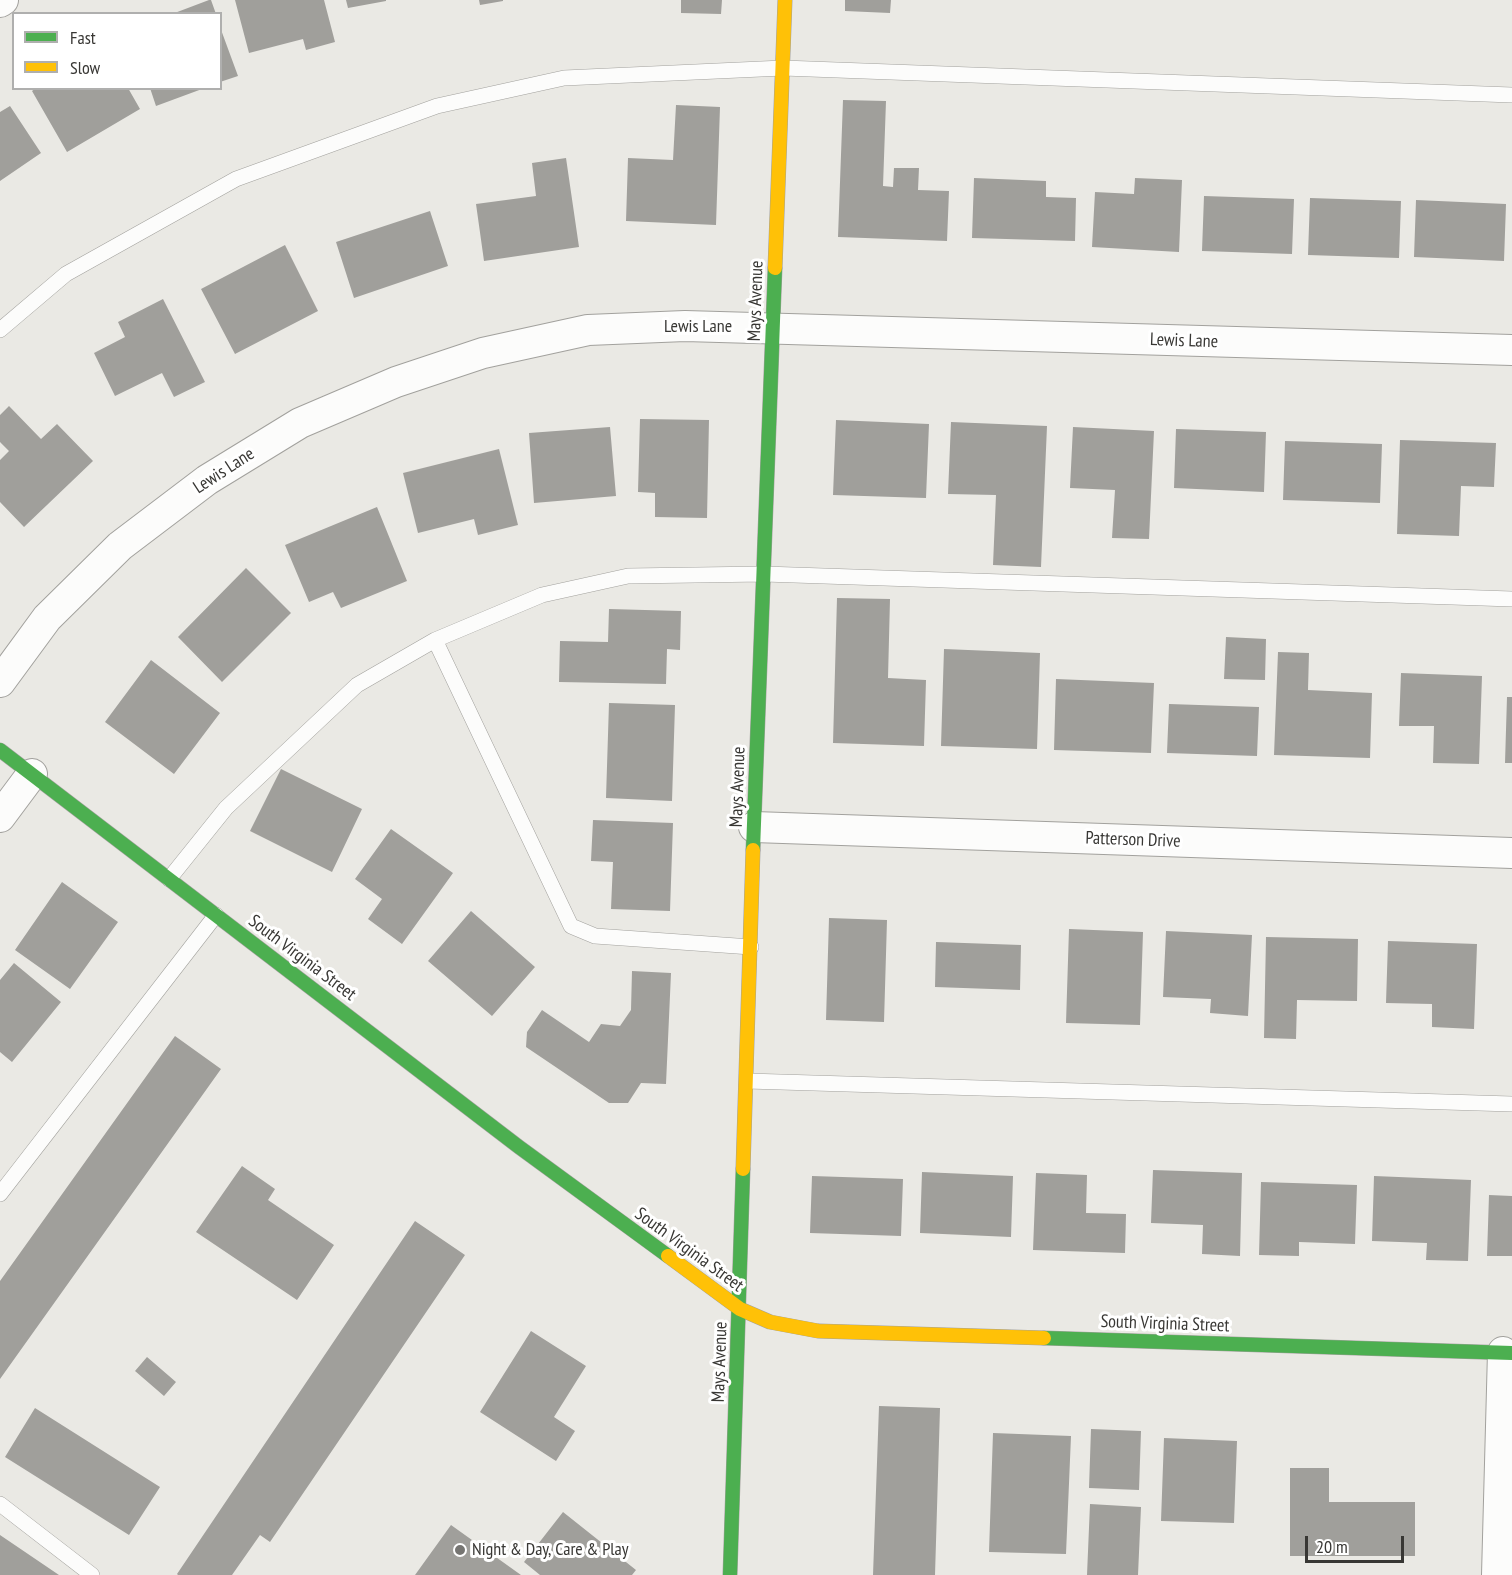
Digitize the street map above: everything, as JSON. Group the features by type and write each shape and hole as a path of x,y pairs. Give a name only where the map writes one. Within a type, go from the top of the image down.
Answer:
{"street":[{"name":"Mays Avenue","path":"730,1575 754,827 786,0"},
{"name":"Lewis Lane","path":"0,682 47,618 120,546 207,480 300,423 396,382 483,353 588,330 685,326 1512,350"},
{"name":"South Virginia Street","path":"0,750 519,1147 740,1310 770,1322 818,1331 1507,1353"},
{"path":"0,817 32,774"},
{"name":"Patterson Drive","path":"754,827 1512,852"},
{"path":"1497,1575 1507,1353"}],"lane":[{"path":"0,330 66,274 236,179 437,106 564,78 783,68 1512,95"},
{"path":"169,879 226,808 357,685 435,640 542,595 628,576 764,574 1512,599"},
{"path":"435,640 571,926 595,936 751,946"},
{"path":"0,1194 216,915"},
{"path":"747,1081 1512,1104"},
{"path":"0,1504 92,1575"}],"building":[{"path":"211,0 215,12 177,12"},
{"path":"235,0 324,0 335,42 306,50 303,39 249,53"},
{"path":"346,0 386,0 386,1 348,8"},
{"path":"479,0 503,0 503,1 480,5"},
{"path":"681,0 722,0 721,14 681,13"},
{"path":"845,0 891,0 890,13 845,11"},
{"path":"222,32 238,76 222,81"},
{"path":"129,90 140,109 67,152 32,91"},
{"path":"151,90 199,90 156,106"},
{"path":"843,100 886,101 883,186 893,187 894,168 919,168 918,190 949,191 947,241 838,237"},
{"path":"676,105 720,107 716,225 626,221 628,158 673,160"},
{"path":"10,106 41,153 0,181 0,112"},
{"path":"566,158 579,247 484,261 476,204 536,196 532,163"},
{"path":"974,178 1046,181 1046,197 1076,198 1075,241 972,238"},
{"path":"1135,178 1182,180 1179,252 1092,247 1095,192 1134,194"},
{"path":"1204,196 1294,199 1292,254 1202,251"},
{"path":"1310,198 1401,201 1399,258 1308,255"},
{"path":"1416,200 1506,204 1504,261 1414,257"},
{"path":"430,211 448,266 354,298 336,242"},
{"path":"285,245 318,311 235,354 201,289"},
{"path":"163,299 205,382 174,397 162,373 115,396 94,353 125,337 118,322"},
{"path":"9,406 41,439 57,424 93,461 24,527 0,502 0,460 9,451 0,442 0,415"},
{"path":"640,419 709,420 707,518 655,517 655,493 638,492"},
{"path":"836,420 929,424 926,498 833,495"},
{"path":"951,422 1047,426 1041,567 993,565 996,495 948,494"},
{"path":"610,427 616,496 534,503 529,433"},
{"path":"1073,427 1154,431 1149,539 1112,538 1115,490 1070,488"},
{"path":"1176,429 1266,432 1264,492 1174,488"},
{"path":"1400,440 1496,443 1494,487 1461,486 1459,536 1397,534"},
{"path":"1285,441 1382,444 1380,503 1283,500"},
{"path":"499,449 518,525 478,535 474,519 418,533 403,473"},
{"path":"377,507 407,581 341,608 333,592 309,602 285,545"},
{"path":"246,568 291,613 222,682 178,637"},
{"path":"837,598 890,599 888,678 926,680 924,746 833,743"},
{"path":"609,609 681,611 680,650 667,649 666,684 559,682 560,641 608,642"},
{"path":"1226,637 1266,639 1265,680 1224,679"},
{"path":"944,649 1040,653 1037,749 941,746"},
{"path":"1278,652 1309,653 1308,690 1372,693 1370,758 1274,755"},
{"path":"151,660 220,713 174,774 105,722"},
{"path":"1401,673 1482,676 1479,764 1433,763 1434,726 1399,726"},
{"path":"1056,679 1154,683 1151,753 1054,750"},
{"path":"1507,697 1512,697 1512,763 1505,763"},
{"path":"609,703 675,705 672,801 606,798"},
{"path":"1169,704 1259,707 1257,756 1167,753"},
{"path":"281,769 362,809 332,872 250,831"},
{"path":"593,820 673,823 670,911 611,909 613,862 591,861"},
{"path":"391,829 453,873 402,944 368,919 382,899 355,879"},
{"path":"62,882 118,922 70,989 15,950"},
{"path":"471,911 535,967 492,1016 428,961"},
{"path":"829,918 887,920 884,1022 826,1020"},
{"path":"1069,929 1143,932 1140,1025 1066,1023"},
{"path":"1166,931 1252,935 1248,1016 1210,1013 1211,999 1163,997"},
{"path":"1266,937 1358,939 1357,1001 1297,1000 1296,1039 1264,1038"},
{"path":"1388,941 1477,944 1474,1029 1432,1027 1432,1004 1386,1003"},
{"path":"936,942 1021,945 1020,990 935,987"},
{"path":"14,963 61,1002 12,1062 0,1052 0,980"},
{"path":"632,971 671,973 666,1084 641,1083 628,1103 609,1103 526,1047 527,1032 542,1010 589,1042 601,1024 620,1026 631,1010"},
{"path":"175,1036 221,1069 0,1379 0,1281"},
{"path":"242,1166 275,1189 268,1200 334,1245 297,1300 196,1232"},
{"path":"1153,1170 1242,1173 1240,1256 1202,1254 1203,1225 1151,1223"},
{"path":"922,1172 1013,1176 1011,1237 920,1233"},
{"path":"1036,1173 1087,1175 1086,1213 1126,1214 1125,1253 1033,1250"},
{"path":"812,1176 903,1179 901,1236 810,1233"},
{"path":"1374,1176 1471,1180 1468,1261 1426,1260 1427,1243 1372,1241"},
{"path":"1261,1182 1357,1185 1355,1244 1299,1242 1299,1256 1259,1255"},
{"path":"1489,1195 1512,1196 1512,1256 1487,1256"},
{"path":"415,1221 465,1255 270,1542 260,1535 232,1575 178,1575 177,1574"},
{"path":"531,1331 586,1366 554,1417 575,1431 556,1461 480,1412"},
{"path":"147,1357 176,1382 164,1396 135,1371"},
{"path":"879,1406 940,1408 935,1575 873,1575"},
{"path":"35,1408 160,1487 129,1535 5,1457"},
{"path":"1091,1429 1141,1431 1139,1490 1089,1488"},
{"path":"993,1433 1071,1436 1066,1554 989,1552"},
{"path":"1164,1438 1237,1441 1234,1523 1161,1521"},
{"path":"1290,1468 1329,1468 1329,1502 1415,1502 1415,1556 1290,1556"},
{"path":"1090,1504 1141,1507 1138,1575 1087,1575"},
{"path":"563,1512 636,1570 632,1575 540,1575 524,1562"},
{"name":"Night & Day, Care & Play","path":"451,1525 521,1575 415,1575"},
{"path":"0,1535 59,1575 0,1575"}],"traffic: fast":[{"path":"753,850 775,268"},
{"path":"0,750 519,1147 668,1256"},
{"path":"730,1575 743,1169"},
{"path":"1044,1338 1512,1353"}],"traffic: slow":[{"path":"775,268 785,0"},
{"path":"743,1169 753,850"},
{"path":"668,1256 740,1309 770,1322 818,1331 1044,1338"}],"place":[{"name":"Night & Day, Care & Play","path":"460,1550"}]}
